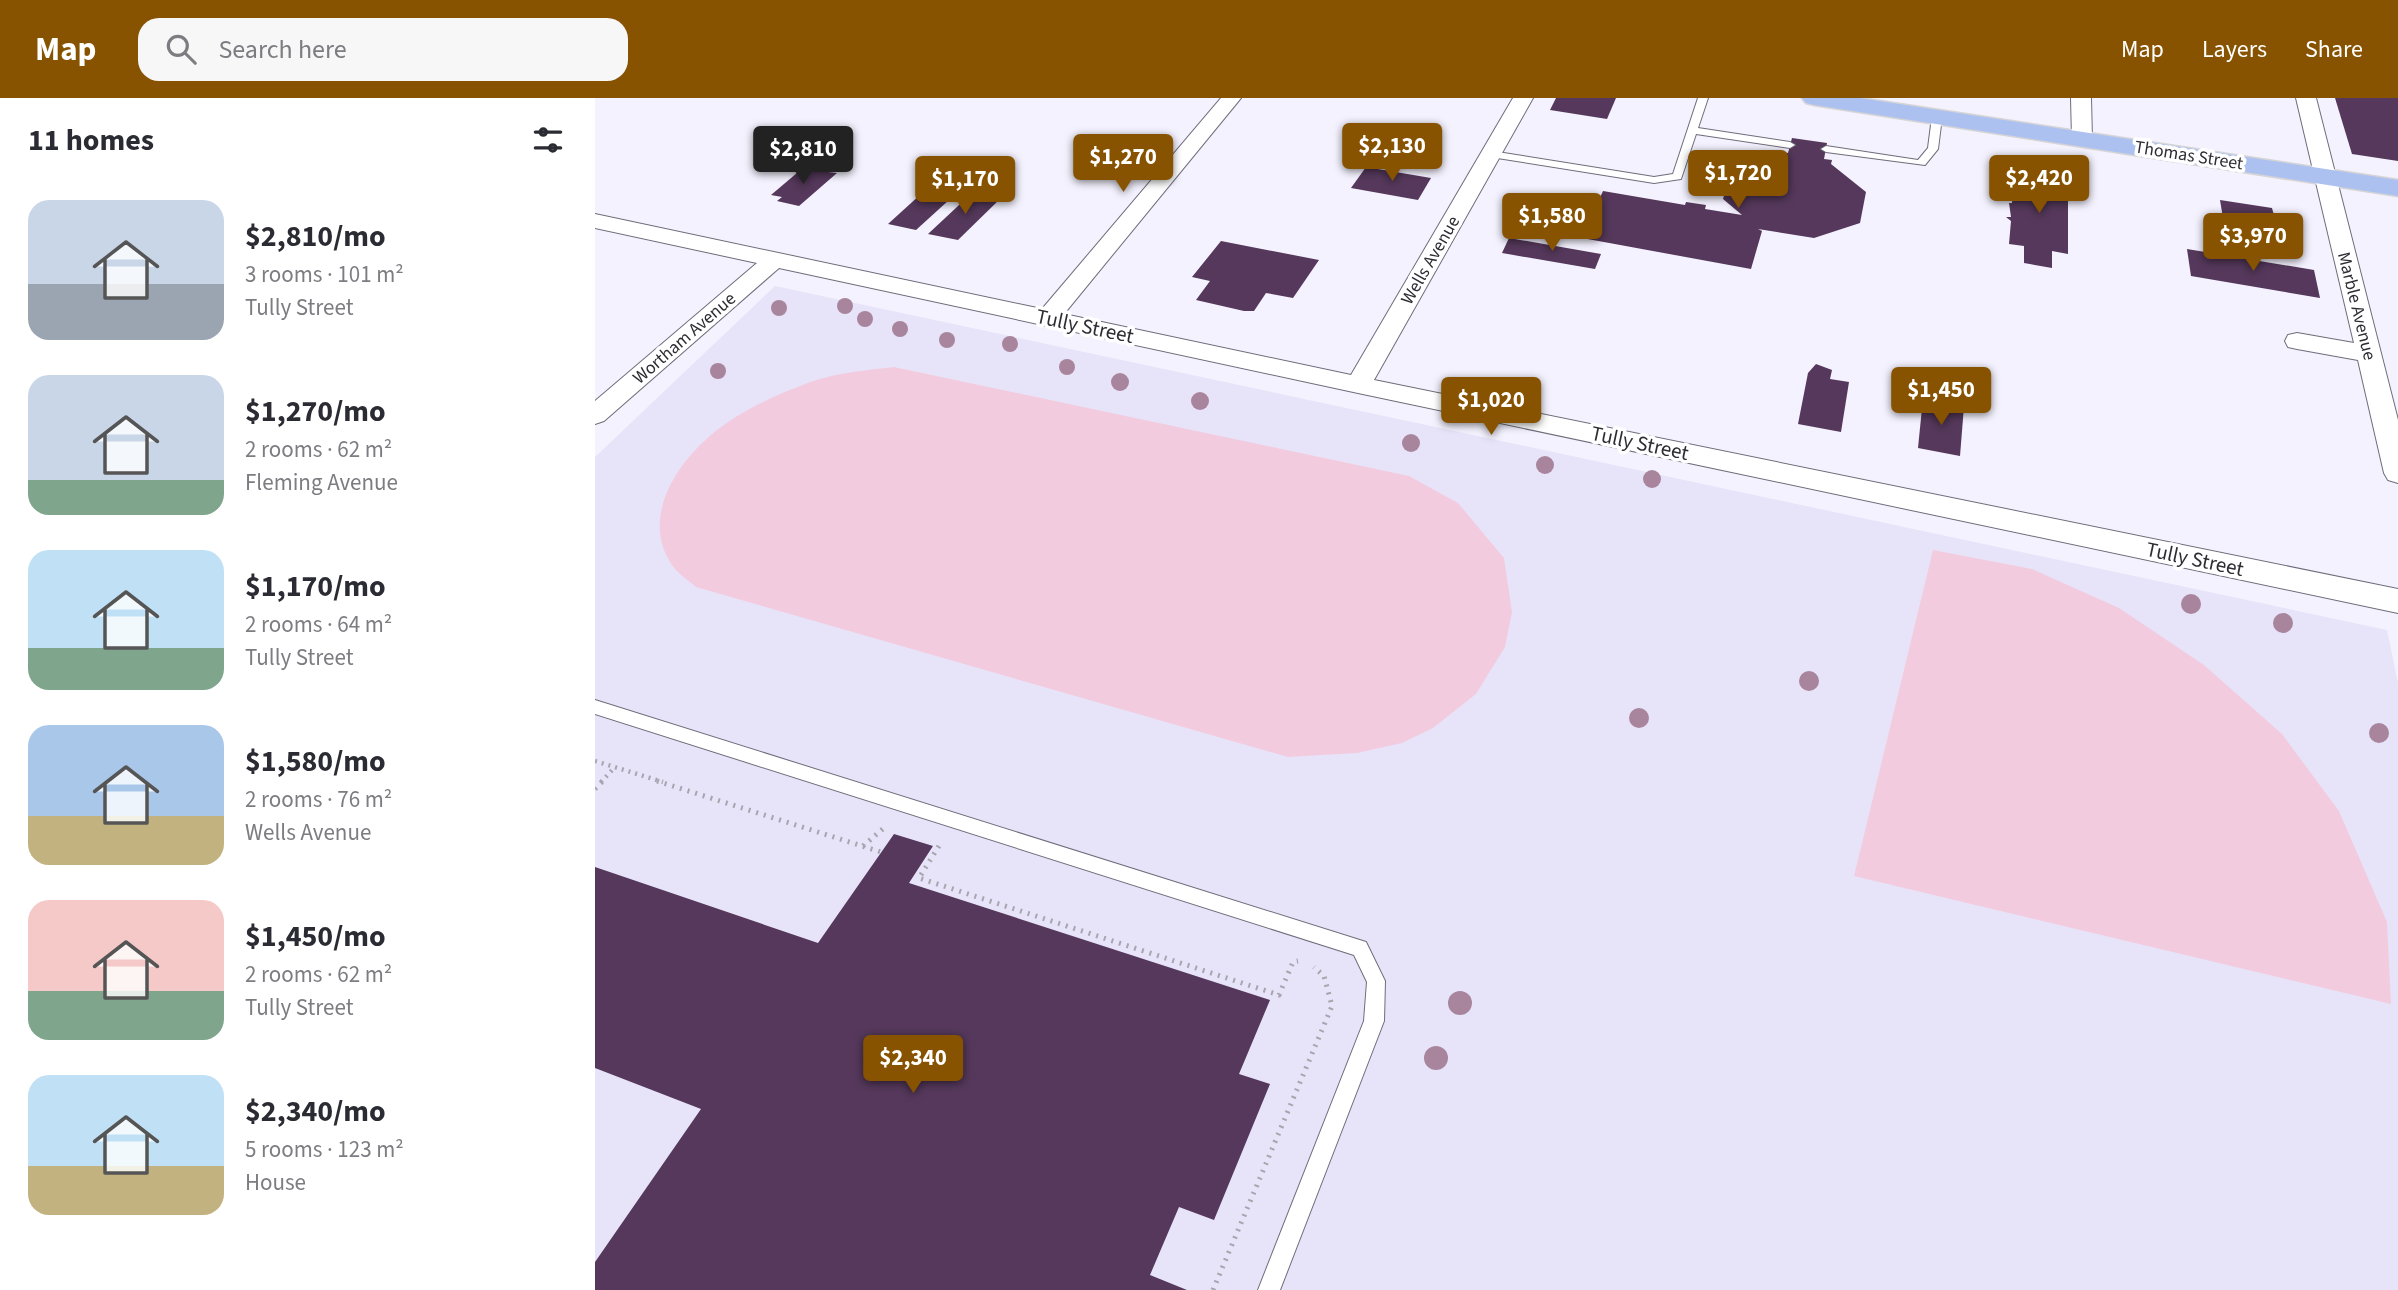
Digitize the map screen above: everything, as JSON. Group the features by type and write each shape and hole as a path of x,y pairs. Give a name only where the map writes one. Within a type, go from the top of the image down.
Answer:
{"main road":[{"name":"Thomas Street","path":"1822,99 2398,188"}],"street":[{"path":"1048,318 1231,98"},
{"name":"Wells Avenue","path":"1358,385 1523,98"},
{"path":"2081,98 2082,139"},
{"name":"Marble Avenue","path":"2306,98 2398,473"},
{"name":"Tully Street","path":"595,221 1358,385 2398,601"},
{"name":"Wortham Avenue","path":"595,415 773,261"},
{"path":"2297,341 2369,354"}],"lane":[{"path":"1491,154 1666,180 1677,177 1703,98"},
{"path":"1826,149 1921,163 1933,149 1937,117"},
{"path":"1692,130 1790,145"},
{"path":"595,707 1360,948 1376,981 1374,1021 1269,1290"}],"path":[{"path":"595,761 881,852"},
{"path":"595,789 615,767"},
{"path":"863,846 887,826 898,829"},
{"path":"930,838 941,841 919,878 1279,995 1293,962 1306,959 1324,976 1332,1006 1213,1290"}],"shaded area":[{"path":"775,286 2387,630 2398,683 2398,1290 595,1290 595,457"},
{"path":"894,367 1409,476 1458,503 1504,558 1512,612 1505,647 1476,694 1433,728 1402,743 1357,753 1288,757 696,587 677,571 663,548 661,512 674,478 697,448 734,418 797,387 841,374"},
{"path":"1933,550 2032,569 2119,608 2204,665 2282,734 2339,811 2387,922 2391,1004 1854,876"}],"building":[{"path":"1556,98 1616,98 1607,119 1550,110"},
{"path":"2335,98 2398,98 2398,161 2352,154"},
{"path":"1792,138 1827,143 1824,159 1832,160 1831,164 1866,192 1860,223 1814,238 1758,229 1762,231 1751,269 1582,238 1603,191 1685,205 1686,202 1706,205 1705,209 1742,215 1723,199 1732,169 1778,156 1779,152 1788,153"},
{"path":"804,167 837,173 799,206 777,201 782,197 771,195"},
{"path":"1366,167 1431,178 1418,200 1351,188"},
{"path":"2013,167 2068,175 2068,254 2052,251 2052,268 2024,263 2024,246 2009,244 2011,221 2006,217 2011,217 2009,203 2012,203"},
{"path":"932,184 960,190 916,230 888,224"},
{"path":"973,192 1001,198 958,240 928,234"},
{"path":"2220,200 2272,208 2277,226 2223,218"},
{"path":"1509,238 1601,254 1595,269 1502,253"},
{"path":"1221,241 1319,260 1293,298 1266,293 1254,311 1244,311 1196,300 1210,281 1192,277"},
{"path":"2187,249 2314,270 2320,298 2191,276"},
{"path":"1816,364 1832,370 1830,379 1849,382 1841,432 1798,424 1808,373"},
{"path":"1923,398 1964,406 1960,456 1918,448"},
{"path":"894,834 933,846 909,883 1270,1000 1239,1074 1270,1084 1214,1220 1179,1207 1150,1275 1187,1290 595,1290 595,1262 701,1109 595,1068 595,867 818,943"}]}
